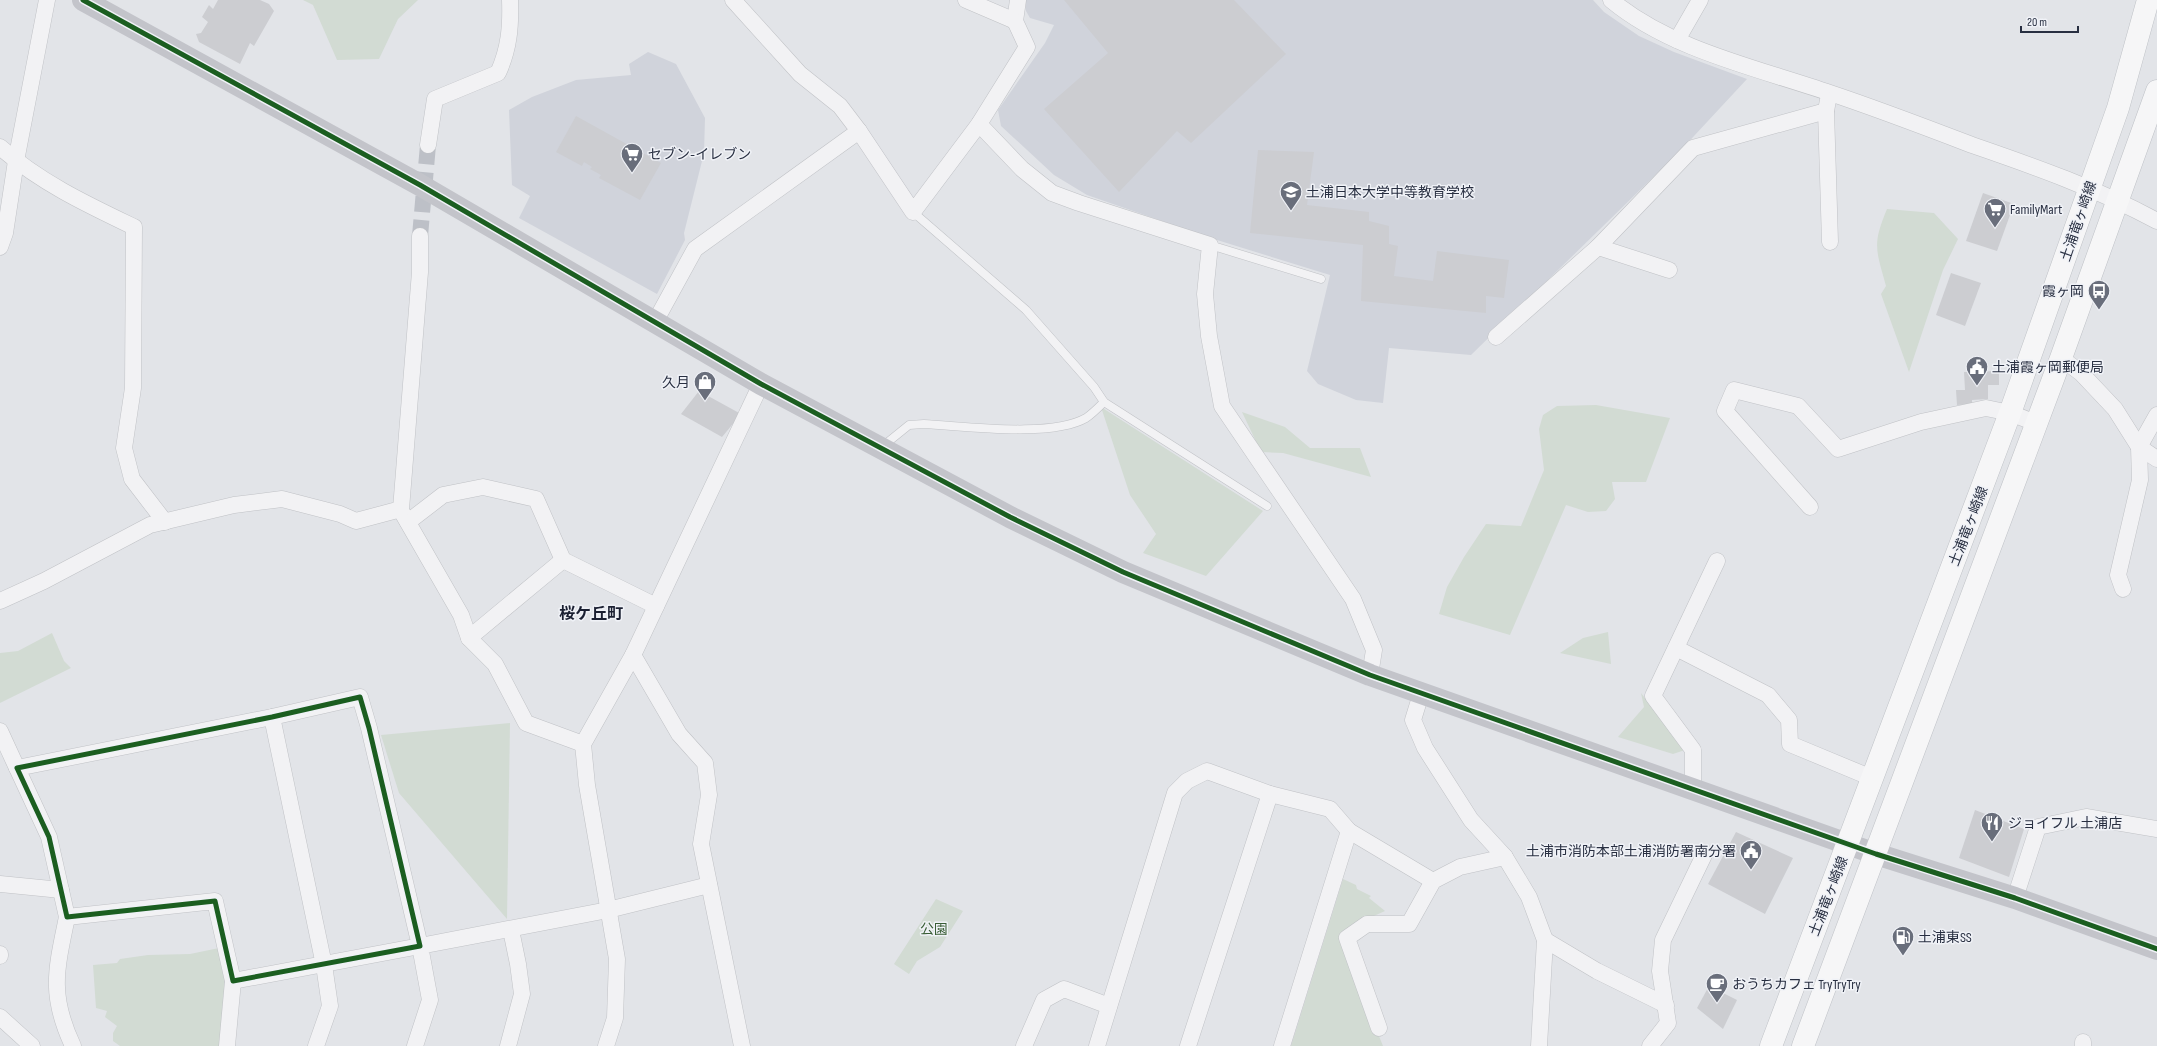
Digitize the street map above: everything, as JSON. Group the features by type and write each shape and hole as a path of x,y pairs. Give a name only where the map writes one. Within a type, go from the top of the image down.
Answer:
{"main road":[{"name":"土浦竜ヶ崎線","path":"1772,1046 2010,414 2118,108 2148,0"},
{"name":"土浦竜ヶ崎線","path":"1803,1046 2061,358 2119,201 2157,91"}],"street":[{"path":"0,248 5,233 16,161 47,0"},
{"path":"83,0 420,185 762,384 1010,517 1123,572 1370,675 1421,694 1849,843 1876,854 2014,898 2157,948"},
{"path":"428,146 435,99 498,73 506,55 511,26 510,0"},
{"path":"732,0 800,74 840,106 859,131 913,212 979,124 1027,47 1015,20 1018,0"},
{"path":"966,0 1015,20"},
{"path":"1611,0 1651,27 1677,40 1724,58 1830,93 2090,188 2157,221"},
{"path":"1677,40 1700,0"},
{"path":"1830,93 1826,111 1830,242"},
{"path":"1496,337 1598,247 1693,148 1826,111"},
{"path":"979,124 1022,169 1052,193 1210,246 1205,294 1209,336 1222,406 1353,599 1374,650 1370,675"},
{"path":"655,322 695,249 859,131"},
{"path":"0,148 16,161 85,203 134,227 133,388 124,448 132,479 165,522"},
{"path":"420,236 420,272 404,516 461,615 469,638 495,664 526,723 584,744"},
{"path":"1598,247 1669,270"},
{"path":"2061,358 2081,373 2116,409 2139,447 2157,459"},
{"path":"606,1046 615,1018 617,959 587,785 584,744 633,656 762,384"},
{"path":"1810,507 1725,411 1734,390 1798,406 1838,449 1921,422 1986,408 2036,423"},
{"path":"2123,589 2118,575 2140,480 2139,447 2157,415"},
{"path":"0,601 44,582 150,526 234,505 282,499 340,514 356,521 404,516 443,495 483,486 536,499 563,560 656,606"},
{"path":"469,638 563,560"},
{"path":"1693,789 1693,750 1653,696 1717,561"},
{"path":"1676,648 1768,695 1789,720 1790,744 1872,778"},
{"path":"633,656 678,734 705,763 709,795 701,844 742,1046"},
{"path":"1421,694 1413,720 1425,748 1472,820 1505,857 1529,897 1545,940 1539,1046"},
{"path":"17,768 272,717 360,697 369,728 420,946 430,1000 415,1046"},
{"path":"272,717 324,965 330,1006 316,1046"},
{"path":"0,731 49,837 67,917 58,962 56,998 63,1024 73,1046"},
{"path":"1097,1046 1175,793 1187,781 1207,771 1270,794 1330,809 1349,831 1433,881"},
{"path":"1188,1046 1270,794"},
{"path":"2014,898 2038,827 2086,818 2157,829"},
{"path":"1282,1046 1349,831"},
{"path":"1650,1046 1668,1023 1660,971 1663,940 1705,853"},
{"path":"1379,1028 1347,938 1367,924 1409,924 1433,881 1460,867 1505,857"},
{"path":"0,884 61,890"},
{"path":"233,981 511,930 608,910 709,884"},
{"path":"67,917 215,901 233,981 227,1046"},
{"path":"508,1046 522,994 511,930"},
{"path":"1545,940 1597,971 1666,1005"},
{"path":"1024,1046 1044,1000 1064,989 1109,1006"},
{"path":"0,1017 32,1046"}],"lane":[{"path":"913,212 1026,310 1094,387 1104,402 1267,506"},
{"path":"1210,246 1321,279"},
{"path":"881,448 909,426 924,424 1037,430 1059,428 1086,418 1104,402"}],"shaded area":[{"path":"1025,0 1593,0 1604,12 1639,36 1674,52 1747,79 1681,150 1471,355 1389,348 1383,403 1356,400 1318,384 1307,371 1330,275 1217,240 1087,195 1054,175 1001,126 998,110 1045,43 1054,25 1030,18 1026,11"},
{"path":"648,52 676,64 705,118 704,153 684,233 685,240 657,294 519,218 530,196 512,185 509,110 532,97 576,80 631,75 629,64"}],"green space":[{"path":"303,0 418,0 398,19 379,59 337,60 313,5"},
{"path":"1887,209 1934,213 1958,239 1943,270 1909,372 1881,294 1886,286 1878,255 1877,239"},
{"path":"1596,405 1670,418 1646,482 1612,482 1615,499 1606,511 1588,512 1566,505 1510,635 1439,614 1447,587 1464,557 1486,524 1521,526 1544,470 1539,429 1543,415 1557,406"},
{"path":"1101,407 1263,511 1206,576 1143,553 1156,534 1130,495"},
{"path":"1242,412 1285,427 1310,448 1360,448 1371,477 1283,453 1261,452"},
{"path":"1608,632 1611,664 1560,653 1583,638"},
{"path":"52,633 64,661 71,668 0,703 0,653 18,651"},
{"path":"1641,693 1685,750 1673,754 1618,737 1644,707"},
{"path":"510,723 507,919 399,793 381,735"},
{"path":"1343,879 1356,885 1357,889 1371,896 1369,898 1385,911 1358,923 1340,940 1383,1046 1291,1046"},
{"name":"公園","path":"936,899 963,911 940,947 917,961 909,974 894,964"},
{"path":"219,948 227,985 225,1046 120,1046 113,1041 113,1033 117,1026 105,1017 107,1011 96,1008 93,965 117,963 120,959 148,955 190,954"}],"building":[{"path":"218,0 260,0 269,4 274,11 254,46 250,43 240,64 199,42 196,34 201,33 208,22 202,17 209,5 213,9"},
{"path":"1064,0 1234,0 1286,54 1191,143 1177,131 1119,192 1044,109 1108,53"},
{"path":"576,116 661,163 640,200 599,178 601,175 590,169 592,167 584,162 582,166 556,152"},
{"path":"1258,150 1314,152 1307,205 1369,212 1369,221 1389,226 1389,244 1398,246 1394,276 1433,281 1437,251 1509,260 1504,298 1486,296 1486,313 1361,301 1363,245 1250,233"},
{"path":"1983,193 2014,204 1997,251 1966,241"},
{"path":"1951,273 1981,283 1965,326 1936,315"},
{"path":"1999,371 1999,385 1988,385 1988,399 1972,400 1972,404 1957,405 1956,390 1965,390 1964,372"},
{"name":"久月","path":"699,391 741,414 722,437 681,414"},
{"name":"ジョイフル 土浦店","path":"1975,810 2024,829 2009,877 1959,858"},
{"name":"土浦市消防本部土浦消防署南分署","path":"1736,832 1793,858 1765,914 1708,884"},
{"name":"おうちカフェ TryTryTry","path":"1709,986 1737,1000 1723,1029 1697,1008"}],"tunnel":[{"path":"420,236 428,145"}],"cycle path":[{"path":"83,0 420,185 761,384 1010,517 1123,572 1370,675 1876,854 2015,898 2157,949"},
{"path":"360,697 369,728 420,946 233,981 215,901 67,917 49,837 17,768 272,717 360,697"}],"place":[{"name":"セブン-イレブン","path":"632,174"},
{"name":"土浦日本大学中等教育学校","path":"1291,212"},
{"name":"FamilyMart","path":"1995,228"},
{"name":"霞ヶ岡","path":"2099,310"},
{"name":"土浦霞ヶ岡郵便局","path":"1977,386"},
{"name":"久月","path":"705,402"},
{"name":"ジョイフル 土浦店","path":"1992,842"},
{"name":"土浦市消防本部土浦消防署南分署","path":"1751,870"},
{"name":"土浦東SS","path":"1903,956"},
{"name":"おうちカフェ TryTryTry","path":"1717,1004"}],"district":[{"name":"桜ケ丘町","path":"591,613"}]}
